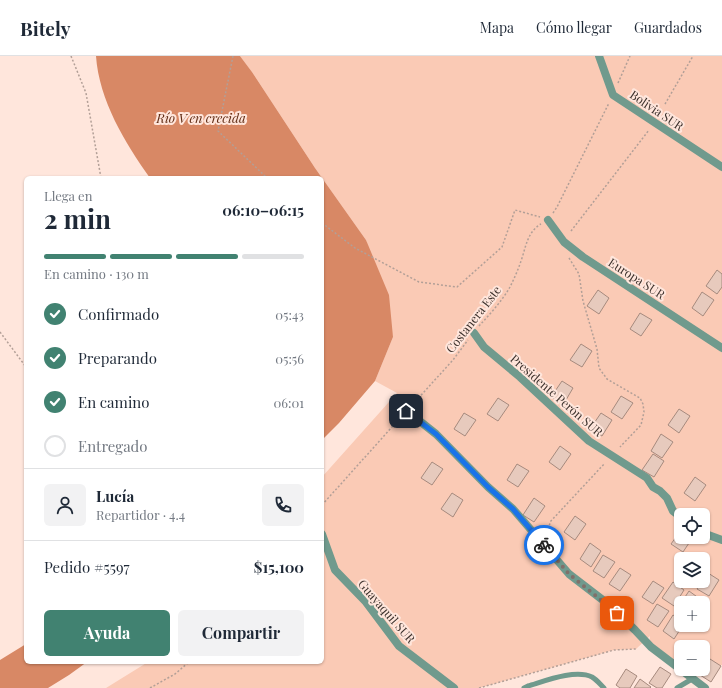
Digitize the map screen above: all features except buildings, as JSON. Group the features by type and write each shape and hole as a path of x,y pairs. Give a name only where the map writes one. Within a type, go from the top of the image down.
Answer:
{"street":[{"name":"Bolivia SUR","path":"599,56 613,95 722,167"},
{"name":"Europa SUR","path":"548,220 564,242 583,257 722,348"},
{"name":"Presidente Perón SUR","path":"474,333 484,347 520,377 589,441 647,478 653,488 660,491 667,498 674,511"},
{"path":"406,411 436,434 488,487 513,509 569,574 608,604 651,647 705,688"},
{"path":"710,536 722,540"},
{"name":"Guayaquil SUR","path":"324,540 335,570 366,602 399,646 454,688"}],"lane":[{"path":"524,688 571,674 585,674 594,678 604,688"},
{"path":"677,688 692,679"}],"path":[{"path":"71,56 86,93 100,176"},
{"path":"233,56 218,131 265,176"},
{"name":"Costanera Este","path":"324,503 453,360 496,307 509,288 521,262 527,241 535,228 548,220 557,208 613,95 630,56"},
{"path":"665,104 693,56"},
{"path":"571,231 649,130"},
{"path":"324,225 355,248 420,282 456,287 502,247 515,210 548,220"},
{"path":"568,256 578,274 583,301 598,349 599,368 607,379 640,398 643,404 644,412 641,425 620,447"},
{"path":"0,332 24,364"},
{"path":"550,540 548,534 550,522 608,460"},
{"path":"479,688 614,650 636,649"},
{"path":"150,688 175,674 187,664"}],"shaded area":[{"path":"240,56 722,56 722,665 710,666 710,640 674,640 674,665 649,644 650,636 636,649 614,650 479,688 106,688 145,664 324,664 324,475 397,393 375,381 393,337 366,240 324,181 324,176 321,176"}],"water":[{"name":"Río V en crecida","path":"96,56 240,56 321,176 149,176 131,150 115,120 102,89"},
{"name":"Río V en crecida","path":"324,181 366,240 389,295 393,337 375,381 324,438"},
{"path":"24,645 24,664 84,664 48,688 0,688 0,660"}],"way so far":[{"path":"544,545 569,574 608,604 617,613"}],"route":[{"path":"406,411 436,434 488,487 513,509 544,545"}]}
